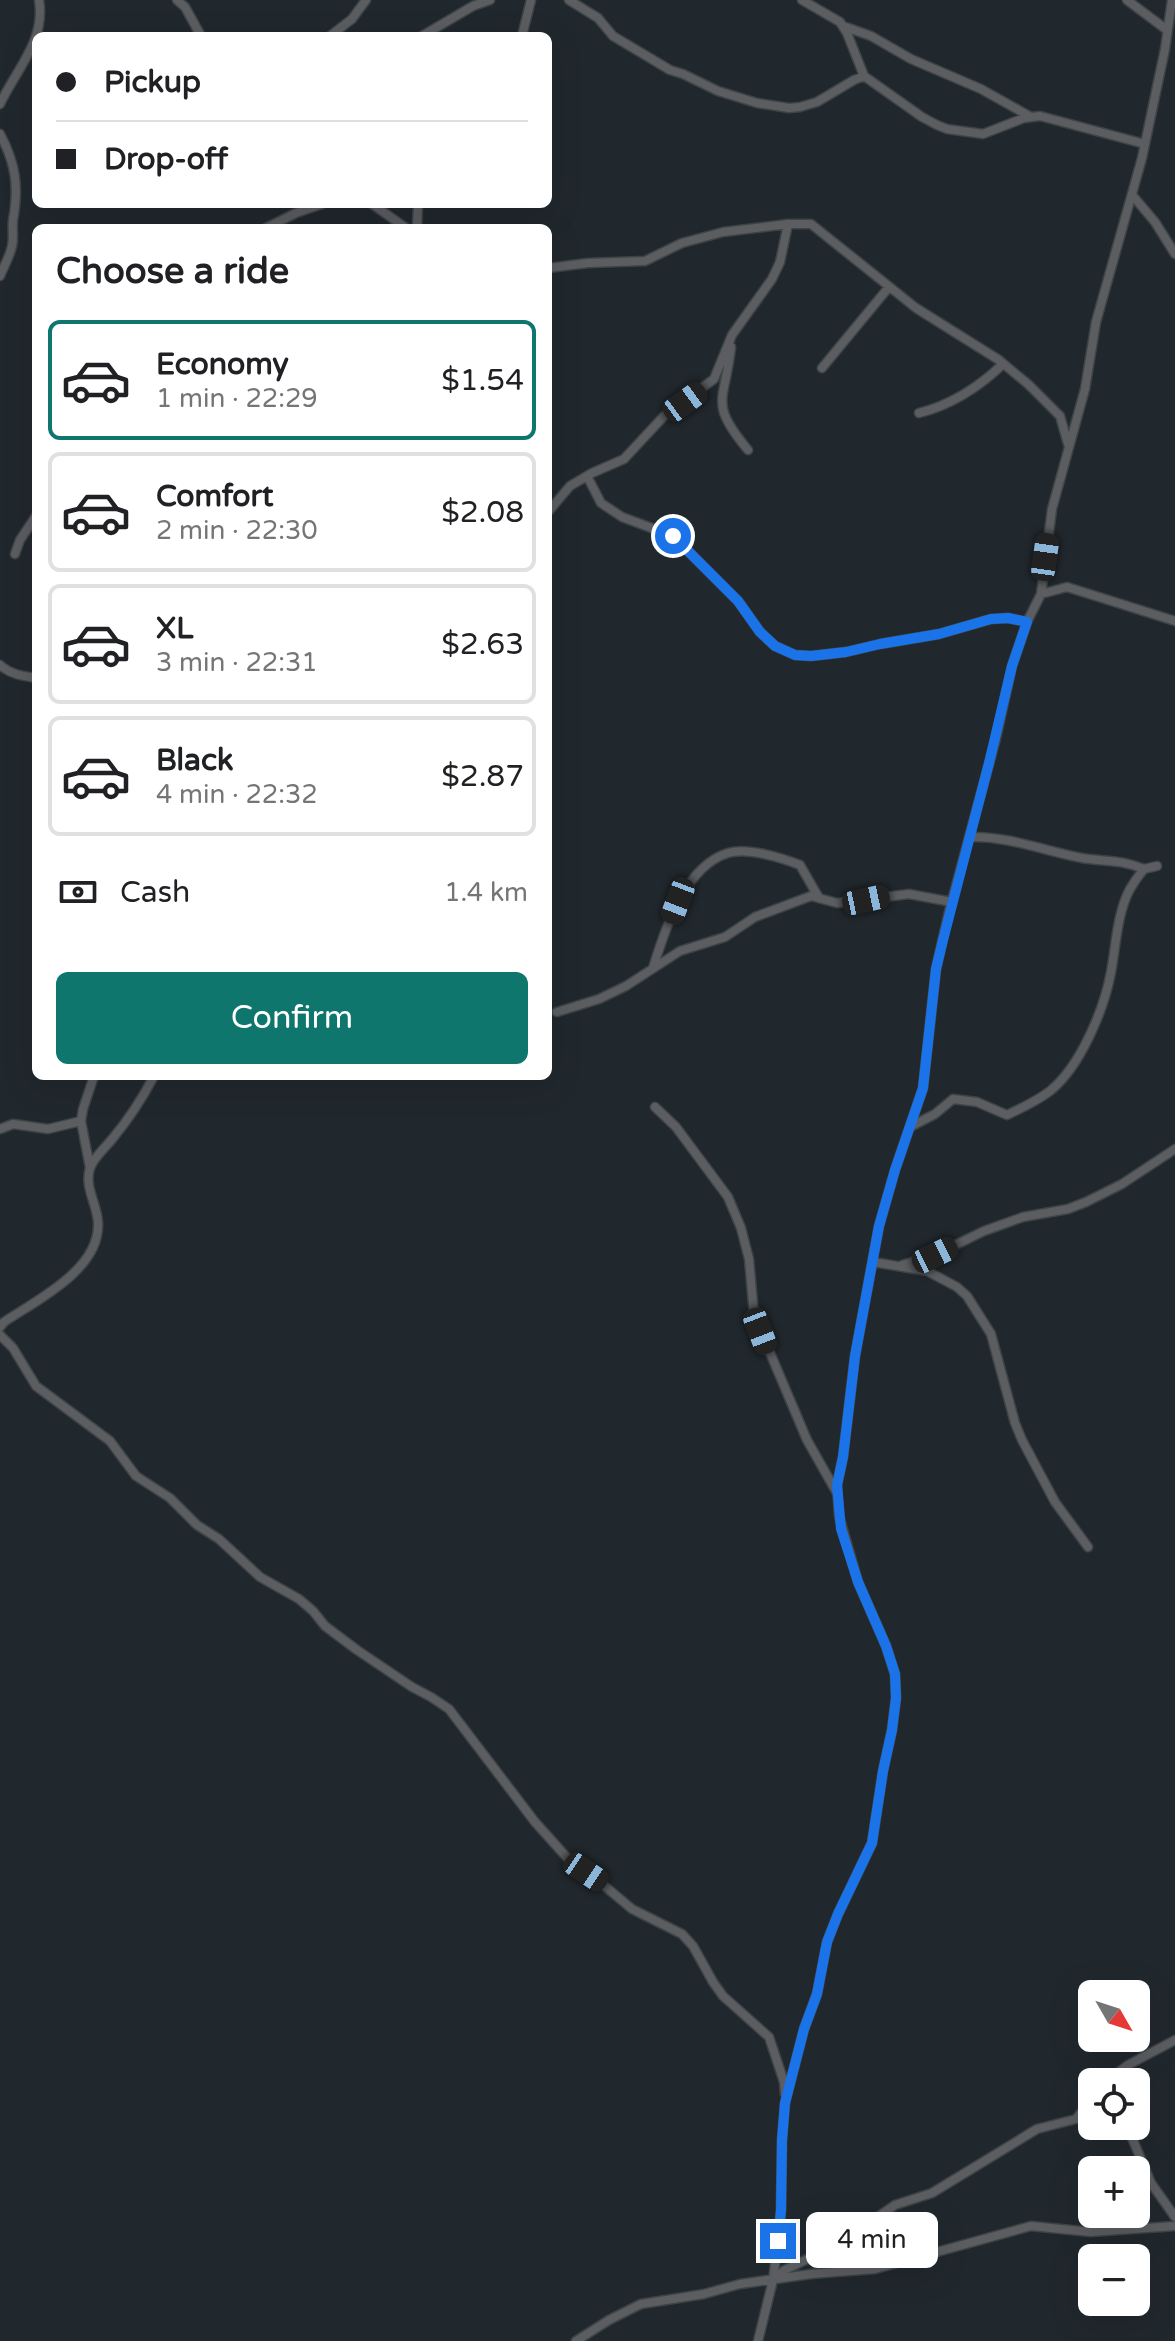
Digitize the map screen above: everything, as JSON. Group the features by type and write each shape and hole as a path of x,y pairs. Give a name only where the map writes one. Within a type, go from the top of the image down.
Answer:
{"street":[{"path":"37,32 39,0"},
{"path":"177,0 185,7 199,32"},
{"path":"335,32 352,19 366,0"},
{"path":"432,32 473,6 490,0"},
{"path":"523,32 531,0"},
{"path":"569,0 598,18 613,36 670,70 718,91 757,103 800,107 817,102 864,76"},
{"path":"802,0 840,22 864,76 922,117 947,129 983,134 1032,117 1050,118 1145,144"},
{"path":"1127,0 1167,30"},
{"path":"785,2103 804,2029 817,1994 827,1942 842,1903 872,1843 896,1698 895,1674 886,1646 858,1582 841,1529 837,1493 853,1369 879,1226 923,1088 936,969 1012,666 1027,622 1041,594 1052,509 1085,389 1096,322 1133,196 1165,49 1172,0"},
{"path":"843,26 871,36 911,59 981,89 1032,117"},
{"path":"1165,49 1175,42"},
{"path":"0,104 32,50"},
{"path":"0,134 10,152 15,171 17,204 13,243 0,276"},
{"path":"1133,196 1155,222 1175,254"},
{"path":"273,224 310,208"},
{"path":"378,208 400,224"},
{"path":"552,507 570,486 624,459 664,416 714,379 732,335 772,279 780,262 788,224"},
{"path":"552,268 645,261 682,243 723,232 811,224 916,308 1003,364 1029,385 1060,416 1068,444"},
{"path":"822,368 889,287"},
{"path":"732,335 729,367 721,397 723,415 748,450"},
{"path":"919,413 958,397 1003,364"},
{"path":"587,476 601,503 622,517 673,536 738,601 760,632 775,646 795,655 846,652 939,634 991,619 1008,618 1027,622"},
{"path":"15,554 32,522"},
{"path":"1041,594 1067,587 1175,621"},
{"path":"0,665 19,676 32,678"},
{"path":"970,837 992,837 1089,859 1127,862 1144,869 1157,866"},
{"path":"653,969 686,886 708,863 730,852 758,854 800,865 819,898"},
{"path":"910,1127 935,1114 953,1099 977,1102 1007,1115 1052,1090 1076,1060 1101,1006 1129,890 1144,869"},
{"path":"557,1012 599,999 626,986 680,951 725,937 755,917 803,898 811,896 837,903 909,894 952,902"},
{"path":"0,1327 77,1272 97,1234 81,1121 93,1080"},
{"path":"90,1168 116,1135 151,1080"},
{"path":"655,1107 676,1127 728,1197 749,1259 754,1315 807,1440 837,1493"},
{"path":"0,1129 13,1124 48,1129 81,1121"},
{"path":"899,1266 935,1255 984,1231 1023,1217 1068,1209 1086,1202 1122,1184 1175,1149"},
{"path":"873,1262 927,1271 967,1296 991,1334 1022,1440 1055,1502 1088,1547"},
{"path":"0,1335 13,1348 36,1386 110,1441 136,1476 170,1498 197,1525 219,1539 260,1577 299,1599 325,1626 357,1650 449,1709 535,1822 571,1862 632,1909 682,1934 693,1946 723,1996 769,2037 784,2082 785,2103 781,2210 773,2280 758,2341"},
{"path":"1125,2068 1175,2040"},
{"path":"773,2280 785,2270 840,2243 895,2205 935,2191 1037,2129 1078,2116"},
{"path":"1133,2140 1151,2183 1175,2217"},
{"path":"576,2341 641,2304 773,2280 875,2269 1031,2226 1091,2232 1175,2226"}],"route":[{"path":"673,536 738,601 760,632 775,646 795,655 827,655 902,642 962,629 991,619 1008,618 1027,622 1012,666 949,912 936,969 923,1088 879,1226 849,1394 837,1485 841,1529 858,1582 886,1646 895,1674 896,1698 872,1843 827,1942 817,1994 804,2029 785,2103 778,2241"}]}
